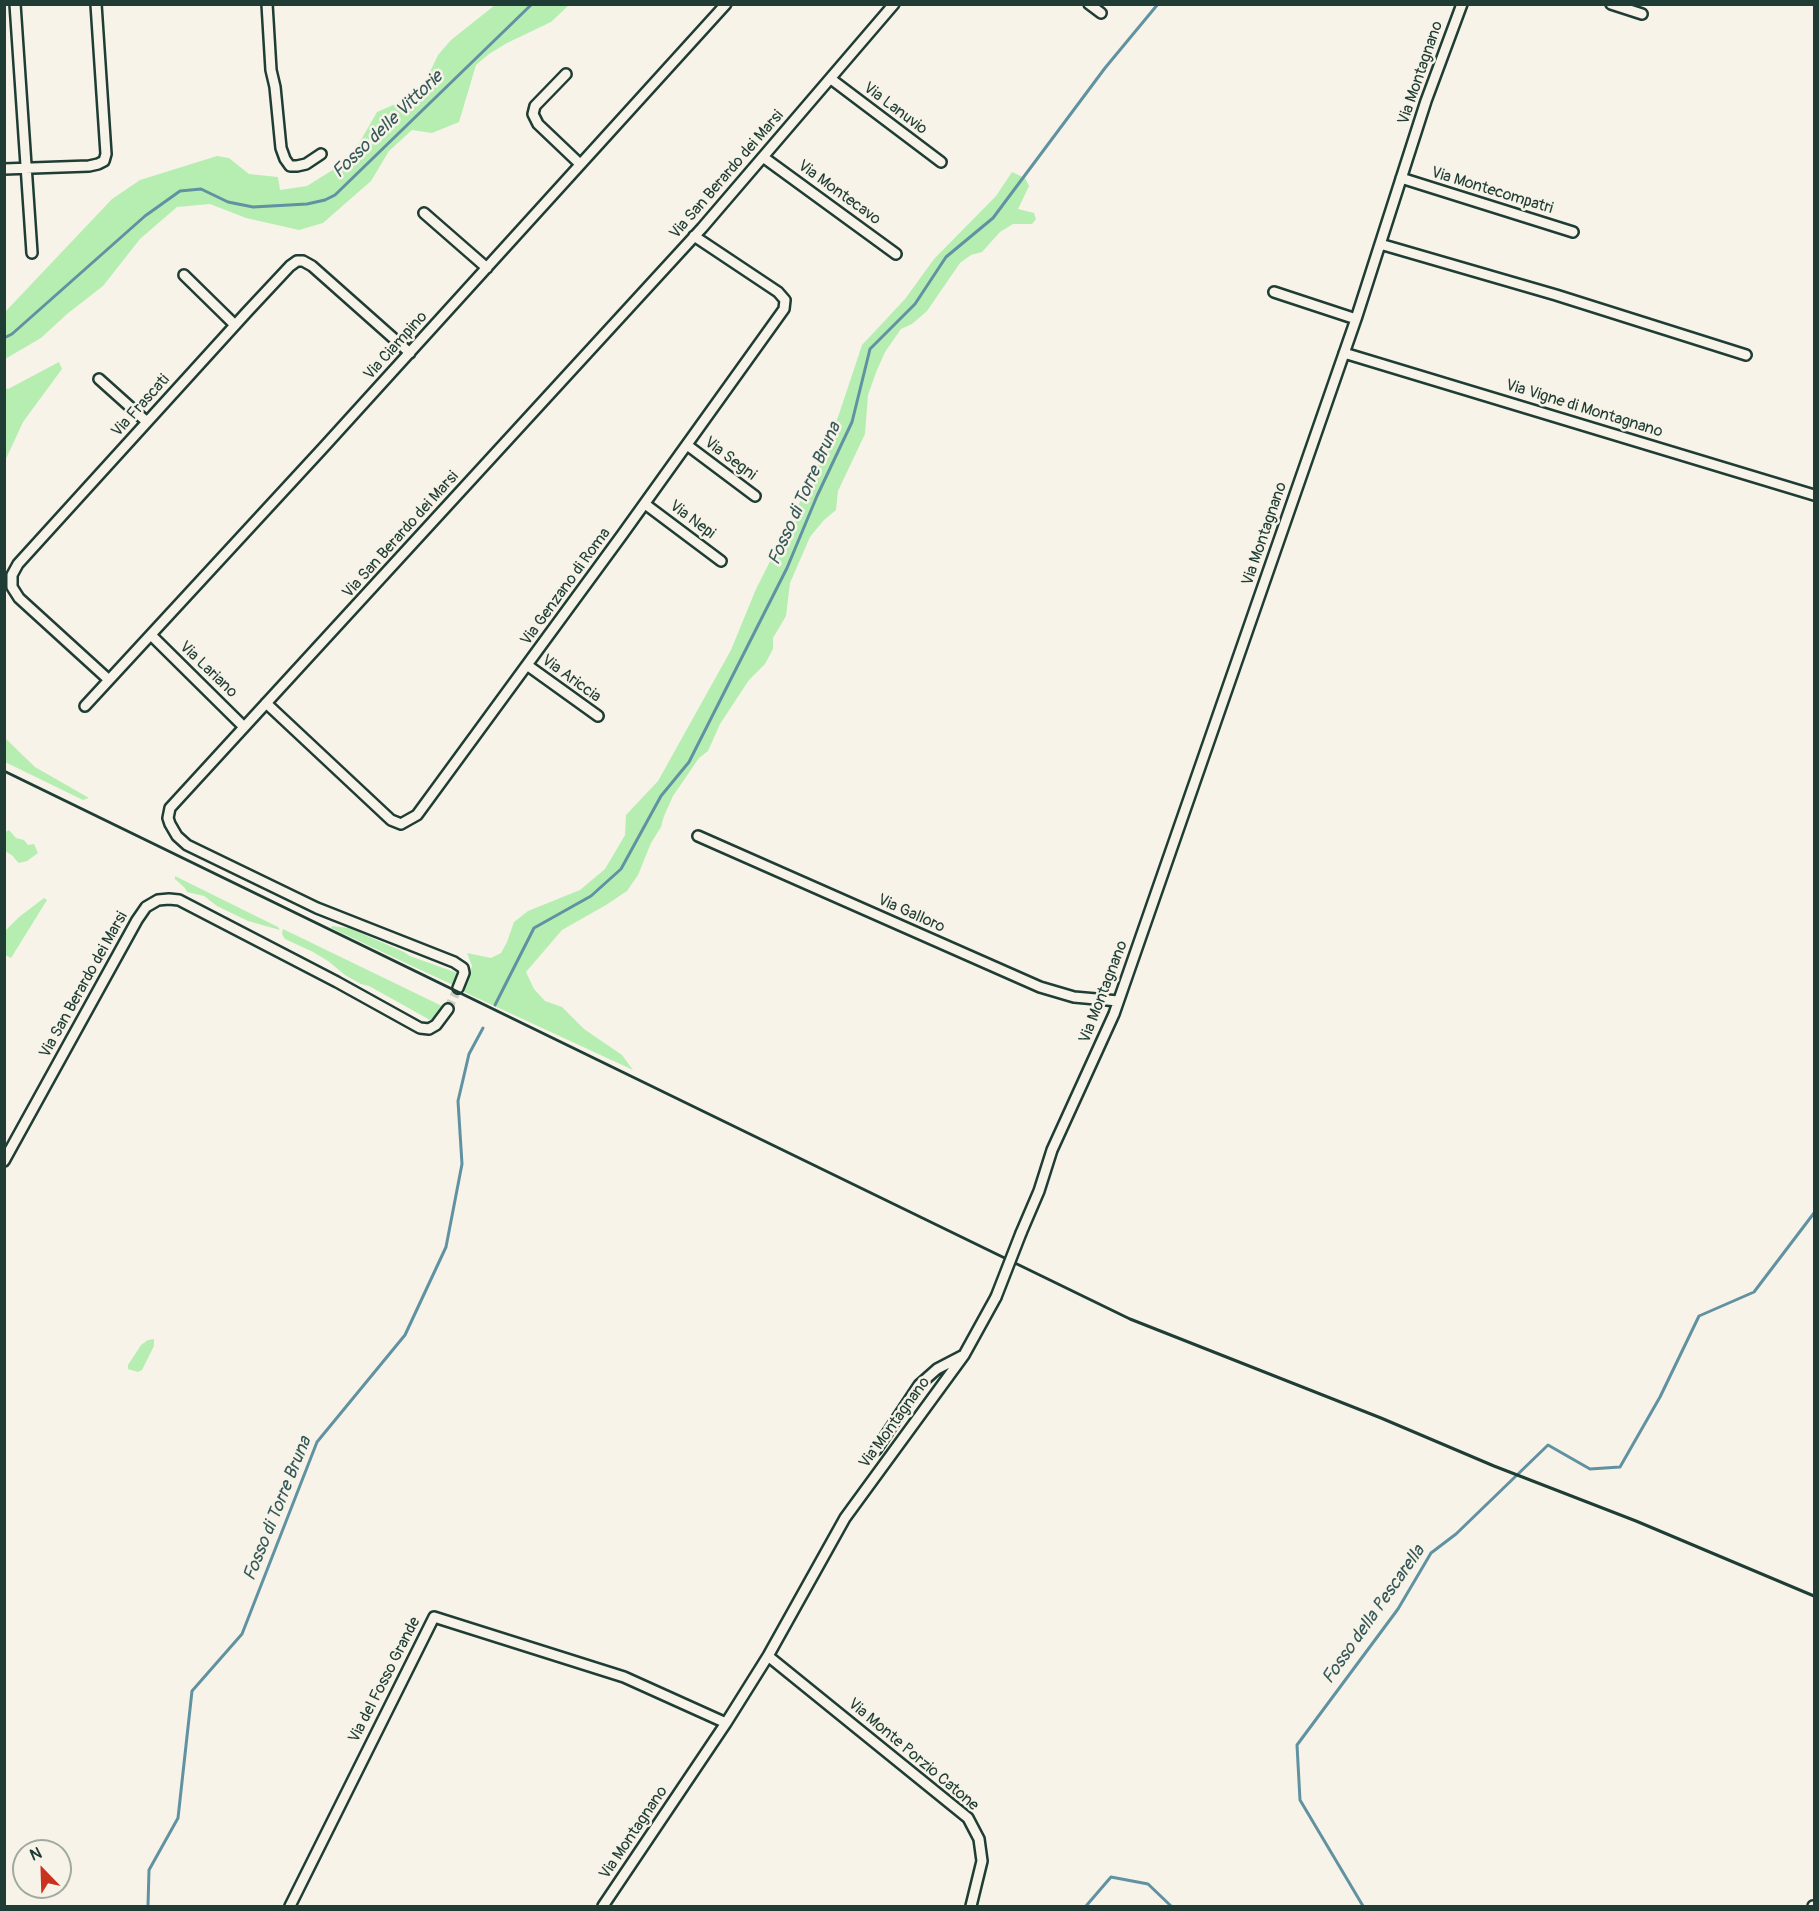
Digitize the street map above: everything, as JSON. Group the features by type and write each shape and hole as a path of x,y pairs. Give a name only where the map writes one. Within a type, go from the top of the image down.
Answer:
{"street":[{"path":"15,4 32,253"},
{"path":"4,169 89,166 105,159 96,4"},
{"path":"267,4 271,70 283,153 290,166 306,164 321,154"},
{"name":"Via Ciampino","path":"85,706 410,353 726,4"},
{"name":"Via San Berardo dei Marsi","path":"458,988 464,973 463,968 457,963 310,905 191,847 174,832 168,818 172,805 694,236 894,4"},
{"path":"1089,4 1101,13"},
{"name":"Via Montagnano","path":"603,1906 726,1723 768,1656 833,1538 853,1507 964,1355 996,1297 1039,1191 1056,1140 1105,1036 1118,1001 1356,320 1426,101 1462,4"},
{"path":"1611,4 1642,14"},
{"path":"566,74 535,106 533,114 538,124 580,164"},
{"name":"Via Lanuvio","path":"831,79 941,162"},
{"name":"Via Montecavo","path":"763,157 896,254"},
{"name":"Via Montecompatri","path":"1401,178 1573,232"},
{"path":"424,213 487,268"},
{"name":"Via Genzano di Roma","path":"266,703 391,820 401,824 412,819 422,810 783,311 786,304 784,298 774,289 694,236"},
{"path":"1380,244 1556,295 1746,355"},
{"name":"Via Frascati","path":"109,680 19,598 12,587 12,575 18,564 235,325 290,266 297,261 303,261 312,266 410,353"},
{"path":"184,275 235,325"},
{"path":"1274,292 1356,320"},
{"name":"Via Vigne di Montagnano","path":"1344,353 1815,495"},
{"path":"99,379 147,422"},
{"name":"Via Segni","path":"687,446 754,496"},
{"name":"Via Nepi","path":"645,504 721,561"},
{"name":"Via Lariano","path":"151,635 244,727"},
{"name":"Via Ariccia","path":"527,665 598,716"},
{"name":"Via Galloro","path":"698,836 1040,987 1068,996 1118,1001"},
{"name":"Via San Berardo dei Marsi","path":"4,1161 137,920 146,908 158,900 169,898 179,900 337,982 420,1029 436,1026 448,1009"},
{"path":"876,1450 919,1384 937,1369 964,1355"},
{"name":"Via del Fosso Grande","path":"290,1906 435,1614 624,1677 726,1723"},
{"name":"Via Monte Porzio Catone","path":"768,1656 963,1813 971,1822 979,1839 982,1861 971,1906"}],"green space":[{"path":"495,5 569,5 551,22 507,43 476,65 459,122 432,133 412,130 389,151 371,181 323,223 299,230 246,218 210,204 177,207 140,239 103,286 41,338 5,359 5,312 112,199 140,180 217,156 229,158 249,174 278,177 280,190 307,186 350,159 377,112 427,87 429,74 438,55 451,40"},
{"path":"1012,172 1025,178 1029,186 1018,209 1034,213 1036,219 1032,224 1013,224 1000,232 982,252 971,255 960,263 927,311 912,324 901,329 885,352 868,395 865,434 838,491 836,510 810,537 790,583 786,616 773,638 773,649 765,664 749,680 720,724 708,751 699,758 673,796 638,875 627,891 562,930 526,972 534,989 545,1001 562,1007 584,1029 622,1055 633,1070 462,991 472,966 467,953 491,958 501,953 514,922 528,911 580,890 605,869 625,835 626,815 658,781 731,650 756,589 820,462 862,345 905,299 934,259 996,196"},
{"path":"59,362 62,369 23,422 5,461 5,388 8,389"},
{"path":"5,738 35,767 89,798 83,800 5,762"},
{"path":"9,830 16,838 24,840 28,845 34,844 38,853 27,861 19,863 5,851 5,832"},
{"path":"175,876 280,930 248,921 217,906 204,896 187,892"},
{"path":"44,898 47,900 11,958 5,955 5,929"},
{"path":"332,926 349,928 410,956 460,974 455,986 331,928"},
{"path":"283,929 444,1007 434,1022 369,986 361,984 313,952 285,939 282,934"},
{"path":"154,1339 154,1346 142,1370 138,1372 128,1369 128,1365 141,1345"}],"waterway":[{"name":"Fosso delle Vittorie","path":"4,338 12,334 145,216 180,191 201,189 228,202 253,207 307,204 335,195 532,4"},
{"name":"Fosso di Torre Bruna","path":"495,1005 534,928 591,896 621,869 661,796 689,762 787,568 817,496 852,422 870,349 915,304 946,257 993,218 1105,68 1158,4"},
{"name":"Fosso di Torre Bruna","path":"148,1906 149,1870 178,1818 192,1691 242,1634 317,1442 405,1335 446,1247 462,1164 458,1101 469,1054 483,1028"},
{"name":"Fosso della Pescarella","path":"1363,1906 1300,1800 1297,1745 1398,1609 1431,1553 1456,1534 1548,1445 1590,1469 1620,1467 1660,1397 1699,1316 1754,1292 1814,1213"},
{"name":"Fosso della Pescarella","path":"1086,1906 1111,1877 1148,1884 1171,1906"}],"tunnel":[{"path":"448,1009 458,988"}],"railway":[{"path":"4,771 1130,1319 1636,1521 1814,1596"}]}
